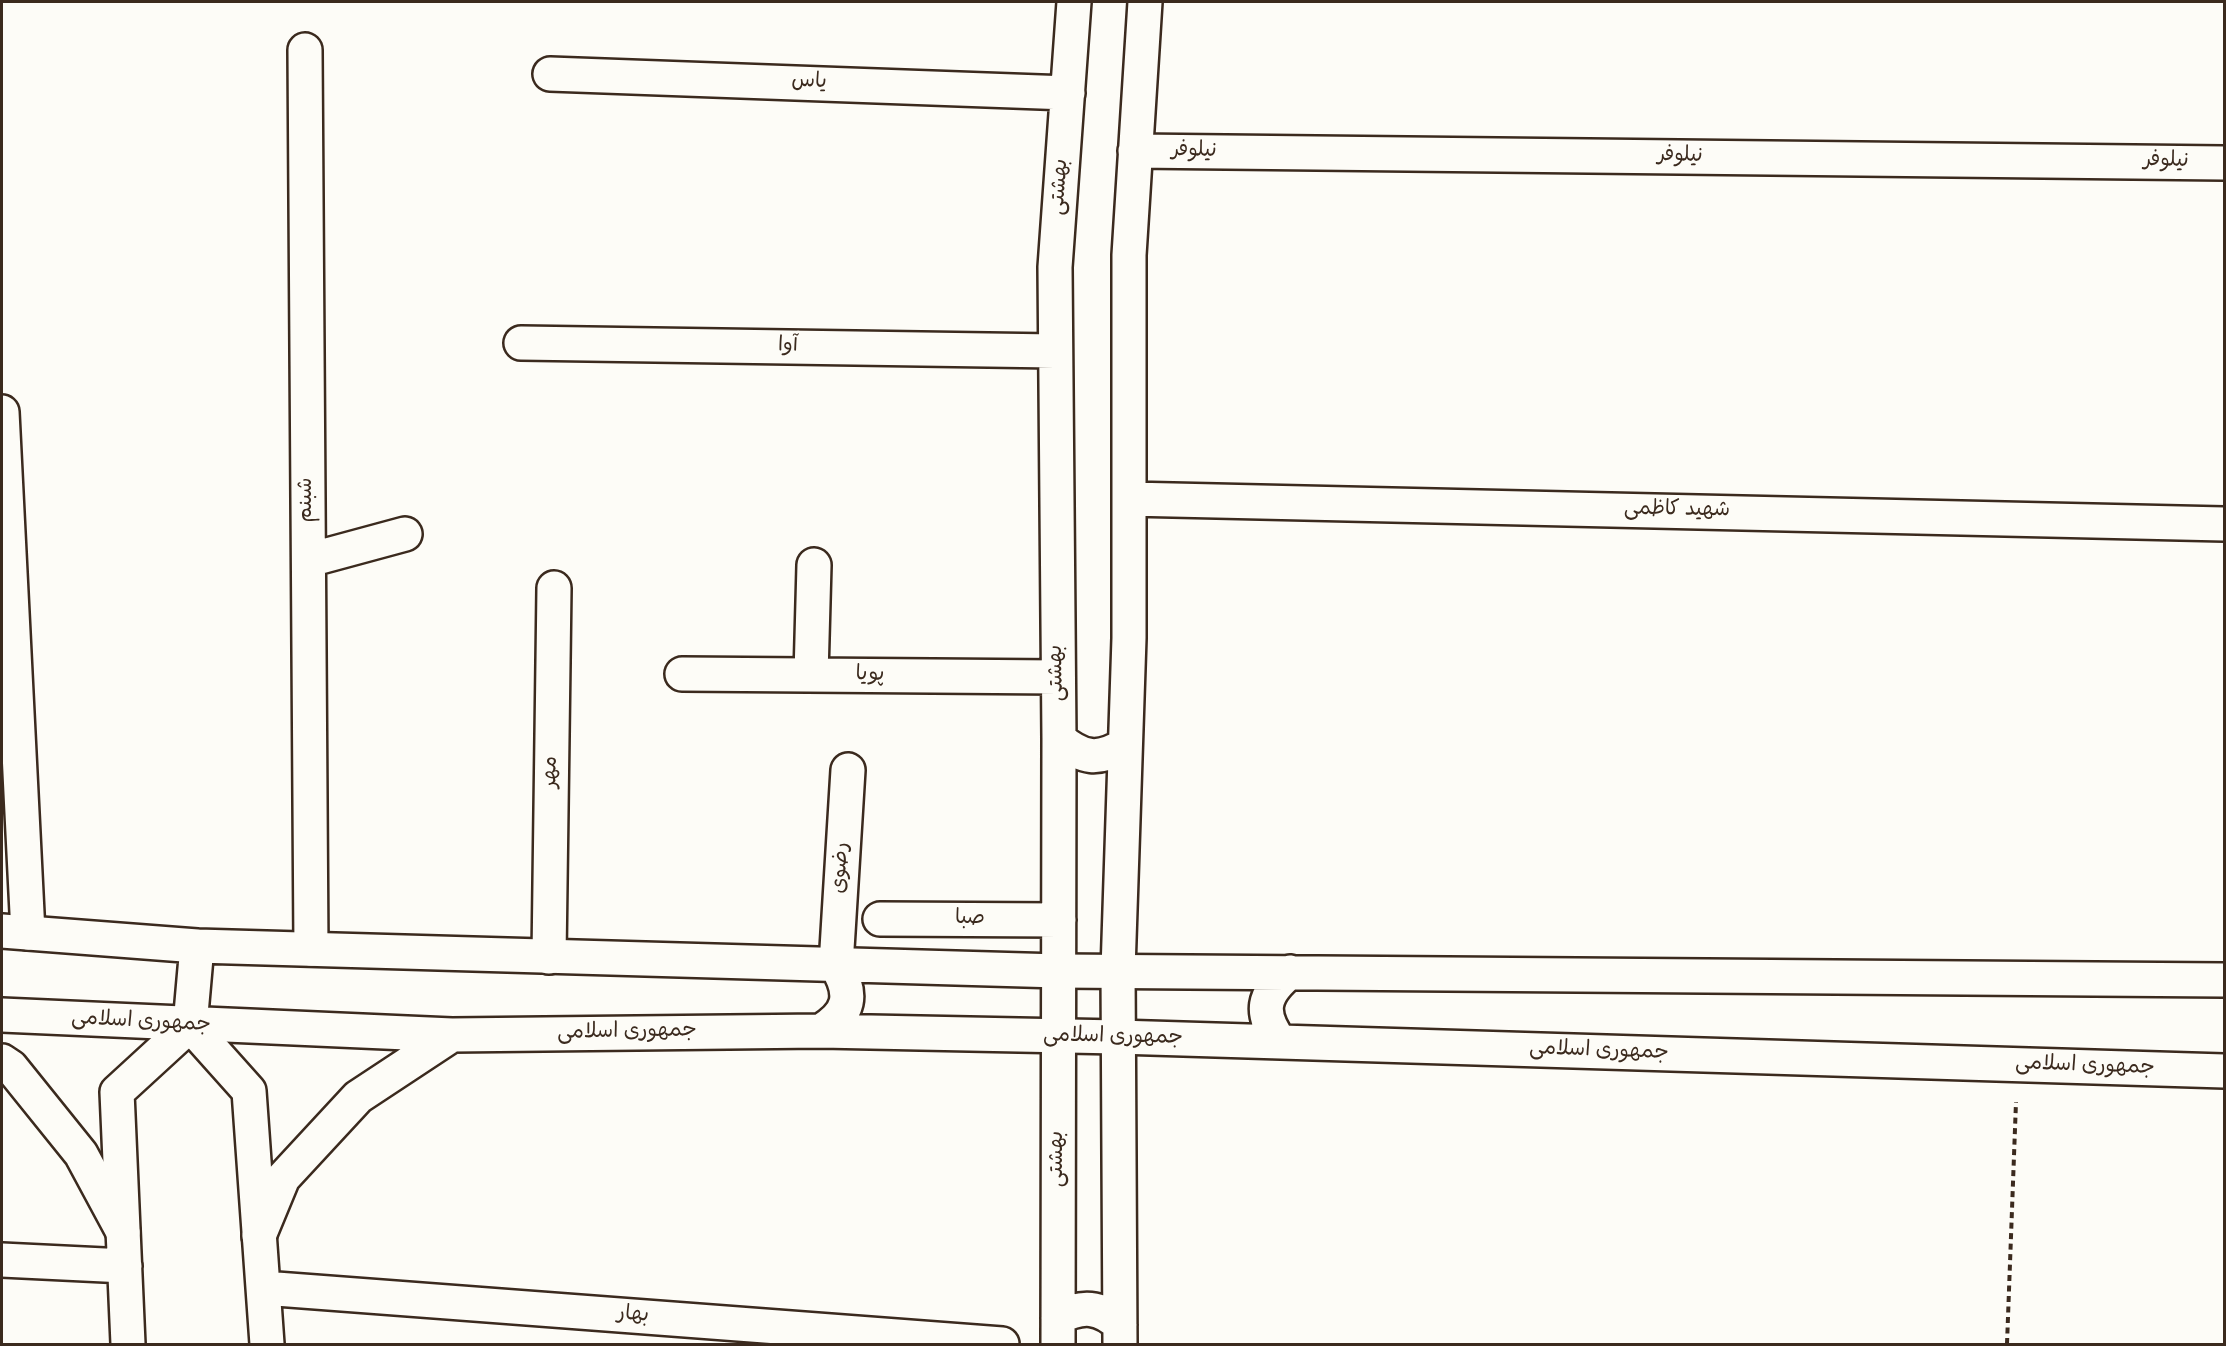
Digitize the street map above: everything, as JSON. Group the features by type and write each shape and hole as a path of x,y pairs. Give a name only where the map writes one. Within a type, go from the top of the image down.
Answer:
{"street":[{"name":"بهشتی","path":"1058,1331 1059,739 1055,267 1074,2"},
{"path":"1120,1335 1118,970 1129,499 1129,255 1145,2"},
{"name":"شبنم","path":"305,50 312,949"},
{"name":"یاس","path":"550,74 1068,93"},
{"name":"نیلوفر","path":"1135,151 2224,163"},
{"name":"آوا","path":"521,343 1055,351"},
{"path":"2,412 15,932 197,946 1059,971 2224,980"},
{"name":"شهید کاظمی","path":"1129,499 2224,524"},
{"path":"309,560 405,534"},
{"path":"811,675 814,565"},
{"name":"مهر","path":"549,957 554,588"},
{"name":"پویا","path":"682,674 1058,677"},
{"path":"1059,739 1073,751 1091,756 1109,754 1125,745"},
{"name":"رضوی","path":"836,966 848,770"},
{"name":"صبا","path":"880,919 1059,920"},
{"path":"128,1344 117,1092 190,1025 197,946"},
{"path":"821,1031 838,1020 847,1003 846,982 836,966"},
{"path":"1280,1042 1268,1026 1266,1005 1274,986 1290,972"},
{"name":"جمهوری اسلامی","path":"2,1016 452,1035 821,1031 1118,1037 2224,1071"},
{"path":"190,1025 249,1091 267,1344"},
{"path":"259,1236 283,1178 358,1097 452,1035"},
{"path":"2,1060 11,1067 81,1154 123,1232"},
{"path":"2,1260 124,1266"},
{"name":"بهار","path":"263,1288 1002,1344"},
{"path":"1058,1331 1073,1310 1091,1308 1107,1313 1120,1335"}],"path":[{"path":"2007,1344 2018,1065"}]}
